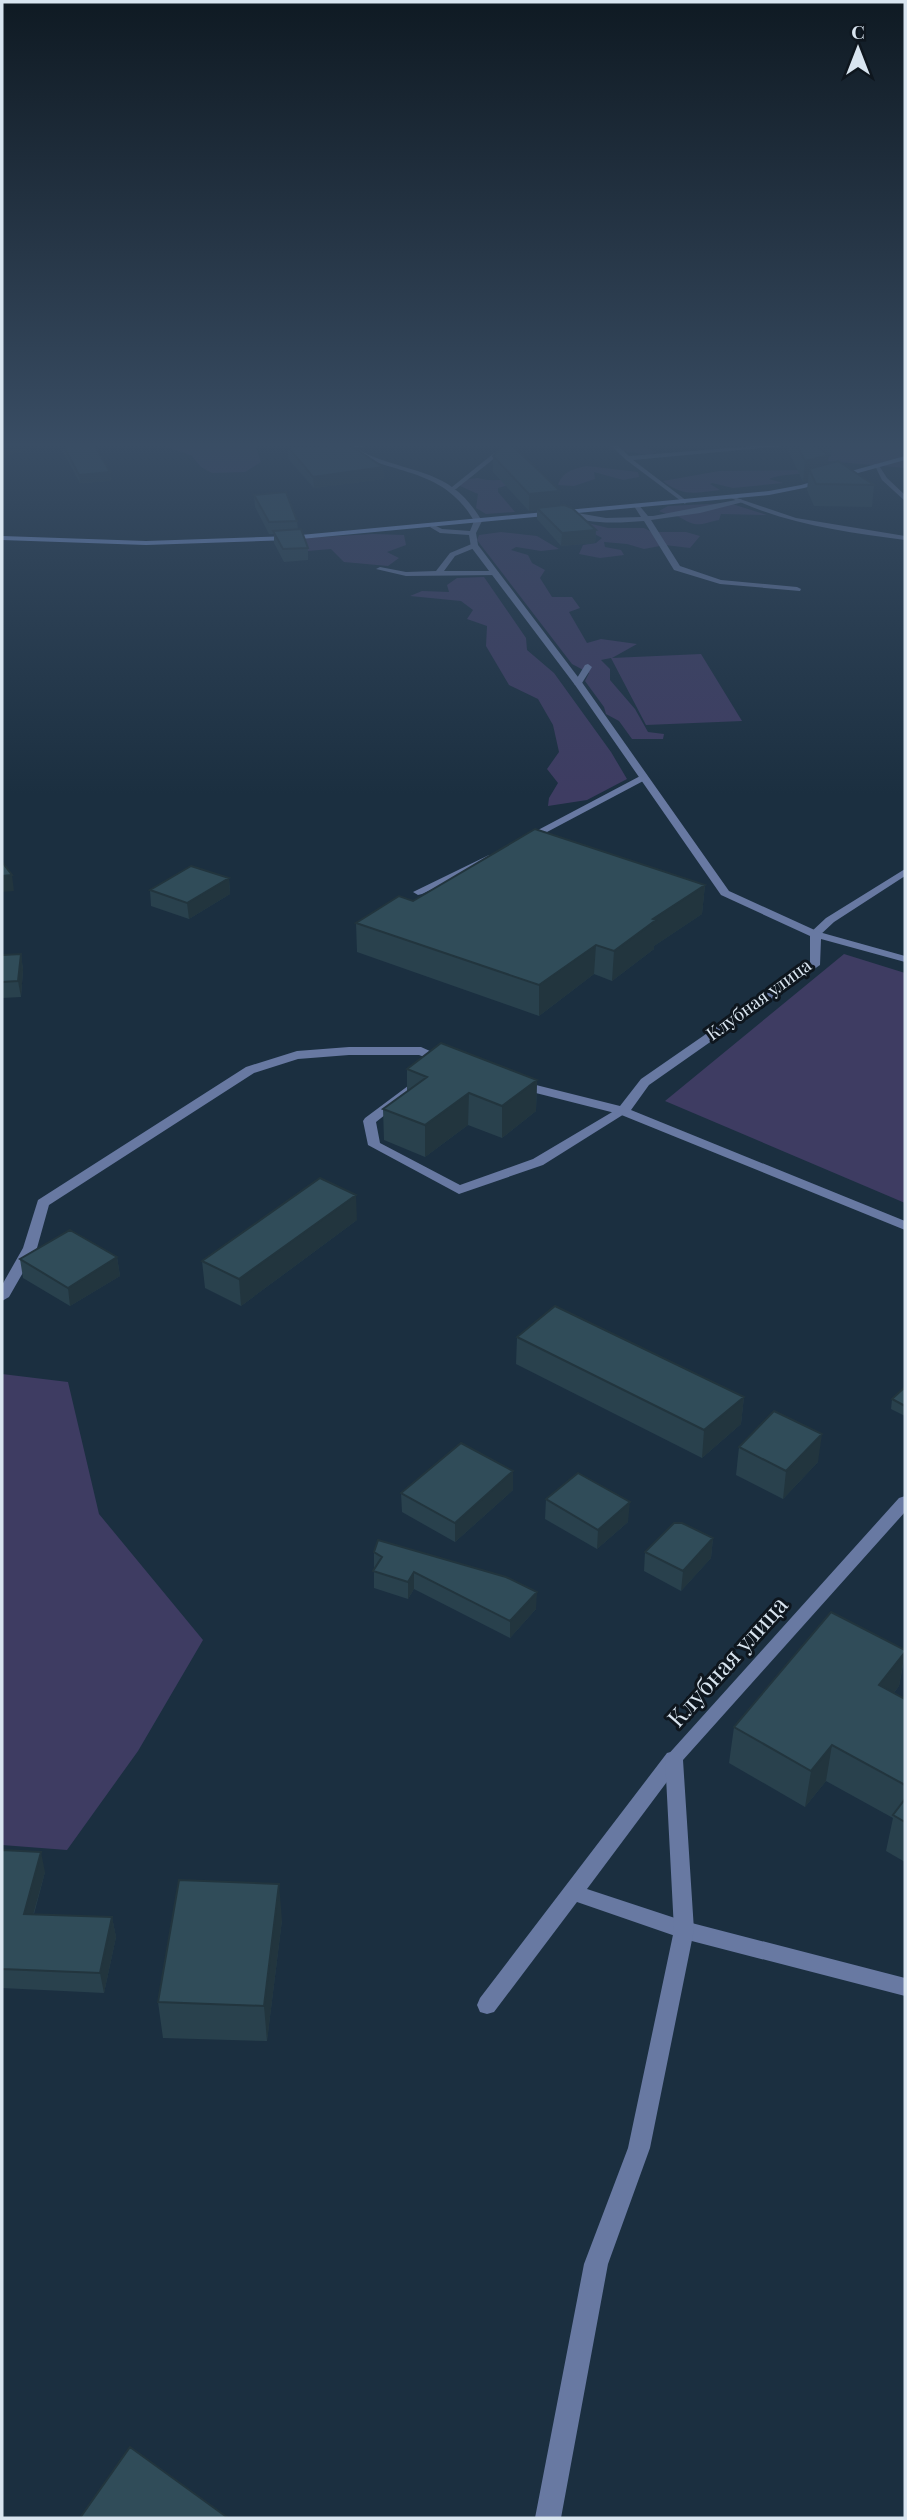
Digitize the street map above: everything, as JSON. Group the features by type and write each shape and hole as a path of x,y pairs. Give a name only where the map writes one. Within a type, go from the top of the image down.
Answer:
{"street":[{"path":"439,574 448,559"},
{"name":"Клубная улица","path":"484,559 578,683 725,893 815,934 816,963 645,1082 623,1111"},
{"path":"671,559 677,568 720,582 797,589"},
{"path":"380,569 406,574 495,573"},
{"path":"578,683 587,667"},
{"path":"514,845 644,777"},
{"path":"418,892 502,851"},
{"path":"815,934 830,920 905,872"},
{"path":"815,934 905,959"},
{"path":"2,1297 30,1248 43,1203 250,1070 297,1055 349,1051 421,1051 452,1063 369,1121 374,1145 459,1190 538,1162 623,1111"},
{"path":"508,1081 623,1111 905,1226"},
{"name":"Клубная улица","path":"548,2518 596,2264 639,2148 684,1930 674,1758 905,1502"},
{"path":"487,2005 674,1758"},
{"path":"572,1892 684,1930 905,1987"}],"shaded area":[{"path":"341,559 398,559 388,566 344,562"},
{"path":"491,559 530,559 532,563 545,570 540,578 552,597 572,597 580,608 569,612 587,643 601,639 637,644 612,658 701,654 742,721 646,725 611,658 601,660 610,669 610,680 635,709 648,732 664,734 663,739 632,739 619,721 606,714 585,681 589,673 572,664"},
{"path":"484,577 526,638 527,650 554,673 611,752 627,779 587,800 548,806 549,798 558,783 547,769 559,752 553,725 538,699 509,685 486,646 487,626 467,619 473,610 461,601 410,596 422,591 449,592 447,585 457,578"},
{"path":"844,954 905,973 905,1203 665,1101"},
{"path":"2,1374 68,1382 99,1514 203,1640 138,1751 67,1850 2,1845"}],"building":[{"path":"535,829 705,885 653,919 656,920 614,951 596,945 539,985 356,923 399,896 413,901"},
{"path":"2,862 12,875 2,876"},
{"path":"191,866 229,878 187,903 150,890"},
{"path":"21,954 18,981 2,982 2,955"},
{"path":"441,1043 537,1080 502,1106 469,1093 425,1125 383,1109 427,1077 407,1069"},
{"path":"320,1178 356,1195 239,1279 202,1261"},
{"path":"70,1230 117,1257 68,1288 20,1259"},
{"path":"555,1306 744,1397 704,1430 517,1337"},
{"path":"905,1387 905,1406 892,1399"},
{"path":"774,1411 822,1434 786,1471 739,1447"},
{"path":"461,1443 513,1471 455,1523 401,1493"},
{"path":"578,1473 630,1502 598,1530 546,1499"},
{"path":"674,1523 682,1523 713,1538 683,1571 645,1552"},
{"path":"378,1540 506,1577 537,1592 510,1621 414,1572 408,1582 373,1571 382,1557 374,1552"},
{"path":"831,1612 905,1650 879,1685 905,1699 905,1785 832,1745 811,1771 734,1727"},
{"path":"905,1799 905,1822 893,1815"},
{"path":"2,1850 41,1852 24,1914 112,1917 100,1973 2,1969"},
{"path":"179,1880 279,1884 264,2006 158,2002"},
{"path":"130,2447 228,2518 80,2518"}]}
